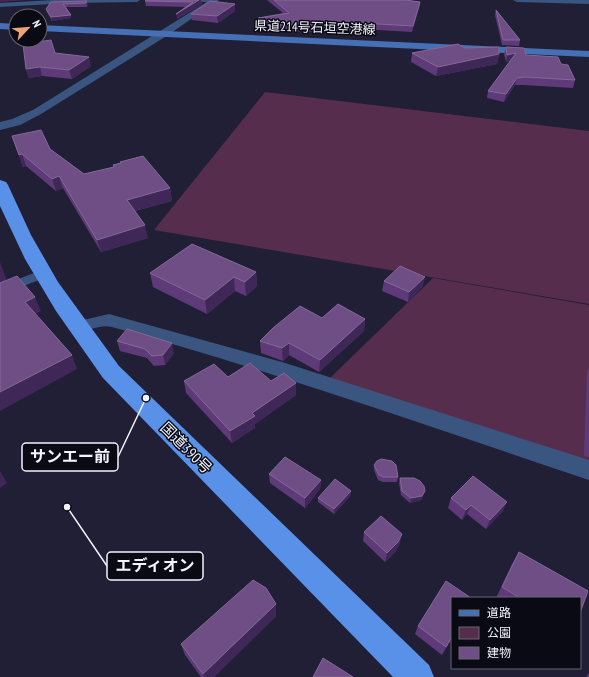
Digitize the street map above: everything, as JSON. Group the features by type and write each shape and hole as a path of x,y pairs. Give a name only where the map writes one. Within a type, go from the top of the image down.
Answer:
{"highway":[{"name":"国道390号","path":"0,185 8,208 42,274 77,327 111,372 417,677"}],"main road":[{"name":"県道214号石垣空港線","path":"48,28 589,54"}],"street":[{"path":"0,4 69,0 138,0"},
{"path":"159,0 214,0"},
{"path":"0,126 16,122 37,112 162,35 214,0"},
{"path":"517,0 589,2"},
{"path":"0,291 42,274"},
{"path":"77,327 109,320 275,367 589,470"}],"green space":[{"path":"265,92 589,131 589,304 154,230"},
{"path":"433,278 589,305 589,463 330,378"}],"building":[{"path":"199,0 176,14 193,2 145,1"},
{"path":"274,0 405,0 420,2 413,26 362,23 361,25 342,24 341,27 259,24 258,18 289,13"},
{"path":"87,1 86,3 63,4 71,15 51,17 47,8 51,2"},
{"path":"210,1 235,4 217,16 191,14"},
{"path":"496,10 520,40 503,40"},
{"path":"48,40 51,40 55,53 89,57 69,70 40,67 26,69 23,48 48,48"},
{"path":"458,44 465,48 499,47 499,54 438,67 412,53"},
{"path":"506,47 524,48 526,55 558,57 561,64 568,65 575,80 525,77 517,78 506,94 488,91 516,53 507,55"},
{"path":"41,130 50,149 84,174 114,167 113,165 121,163 120,162 143,156 170,188 127,200 145,225 97,240 59,176 52,179 22,154 19,155 12,136"},
{"path":"192,244 256,272 245,282 234,277 205,300 150,273"},
{"path":"400,266 425,277 409,292 384,281"},
{"path":"17,276 35,297 25,302 72,355 0,392 0,283"},
{"path":"338,304 365,319 320,360 289,343 282,348 260,341 273,328 300,306 322,318"},
{"path":"127,329 172,343 163,355 152,356 145,349 117,341"},
{"path":"250,363 271,381 284,373 296,383 252,413 255,416 230,431 184,381 214,364 228,377"},
{"path":"285,457 321,480 305,498 269,474"},
{"path":"381,459 392,461 396,465 398,477 384,477 379,475 374,465"},
{"path":"473,476 507,502 490,520 471,505 466,510 451,498"},
{"path":"400,478 414,478 420,481 424,486 425,491 422,496 411,498 402,491"},
{"path":"335,479 351,491 334,509 318,498"},
{"path":"381,516 402,534 398,542 387,553 364,532"},
{"path":"519,552 588,591 581,610 581,597 518,597 502,587"},
{"path":"253,580 266,588 276,604 203,674 181,644"},
{"path":"446,581 470,597 451,597 451,639 446,647 418,626"},
{"path":"323,658 353,677 313,677"}],"place":[{"name":"サンエー前","path":"146,398"},
{"name":"エディオン","path":"67,507"}]}
